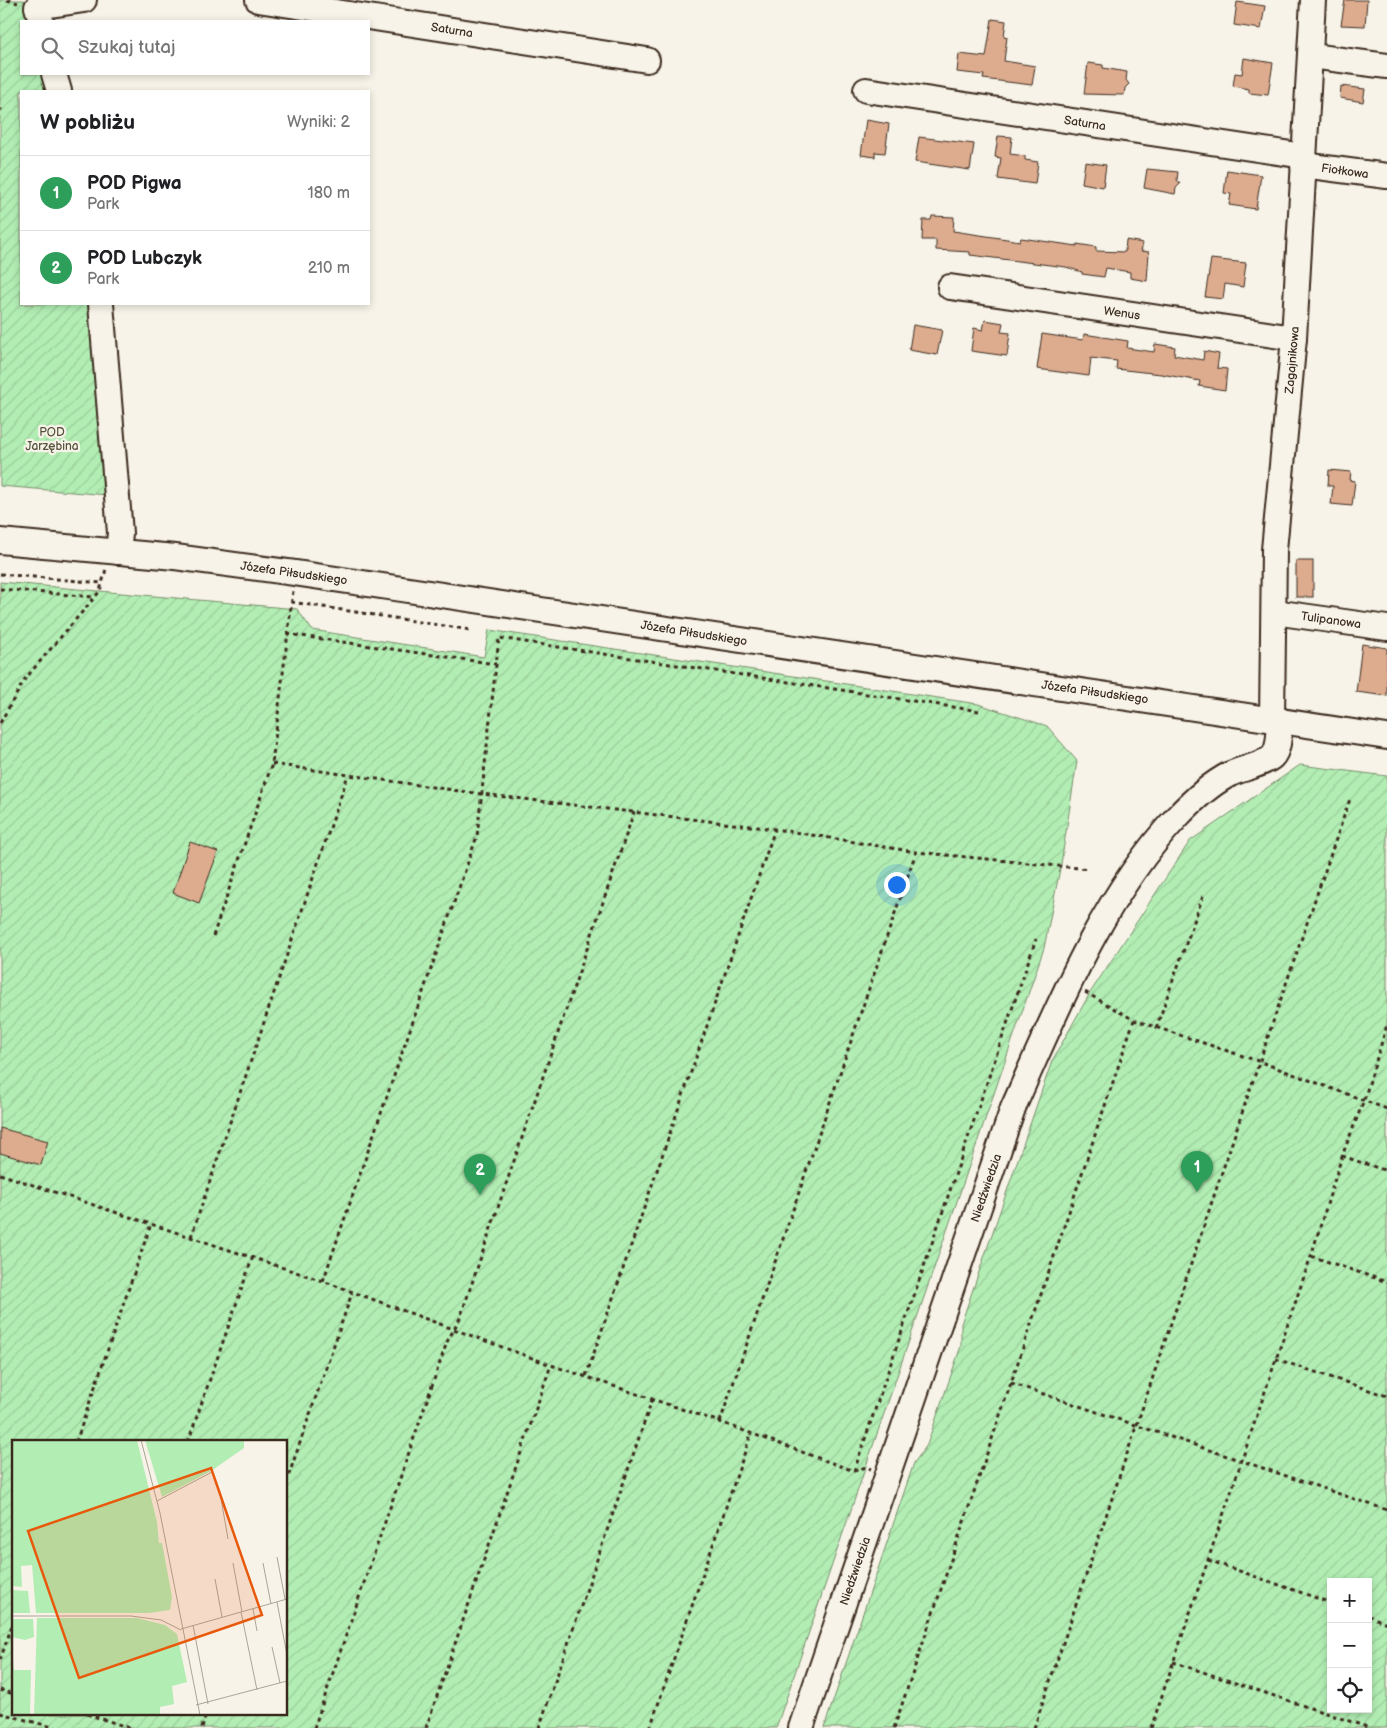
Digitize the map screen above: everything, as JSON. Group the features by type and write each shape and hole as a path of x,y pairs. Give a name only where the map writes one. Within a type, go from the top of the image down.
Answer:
{"street":[{"path":"39,14 84,0"},
{"name":"Saturna","path":"258,0 647,60"},
{"name":"Zagajnikowa","path":"1276,720 1274,550 1294,338 1313,0"},
{"path":"1311,56 1387,66"},
{"path":"54,75 59,90"},
{"name":"Saturna","path":"866,90 1304,160"},
{"name":"Fiołkowa","path":"1304,160 1387,176"},
{"name":"Wenus","path":"950,287 1294,338"},
{"path":"101,305 120,533 118,552"},
{"name":"Józefa Piłsudskiego","path":"0,541 118,552 296,573 1387,737"},
{"name":"Tulipanowa","path":"1274,612 1387,628"},
{"name":"Niedźwiedzia","path":"801,1728 1013,1108 1049,1028 1098,931 1136,868 1178,816 1219,780 1272,756 1277,747 1276,720"}],"path":[{"path":"213,936 272,764 296,573"},
{"path":"0,574 102,583"},
{"path":"0,589 95,597"},
{"path":"0,723 25,679 100,591"},
{"path":"291,602 471,630"},
{"path":"287,634 496,664"},
{"path":"323,1281 476,836 500,638 979,711"},
{"path":"272,764 481,794 775,829 916,852 1089,869"},
{"path":"192,1237 348,775"},
{"path":"1034,1728 1138,1426 1258,1061 1350,798"},
{"path":"314,1728 448,1342 460,1318 634,812"},
{"path":"586,1376 775,829"},
{"path":"720,1422 916,852"},
{"path":"1156,1028 1203,896"},
{"path":"854,1471 1036,940"},
{"path":"1090,994 1134,1020 1258,1061 1387,1109"},
{"path":"894,1728 1134,1020"},
{"path":"1151,1728 1311,1256 1342,1156 1364,1100 1387,1025"},
{"path":"1342,1156 1387,1171"},
{"path":"0,1174 323,1281 352,1294 551,1366 586,1376 720,1422 854,1471 866,1467"},
{"path":"77,1440 151,1224"},
{"path":"1311,1256 1387,1282"},
{"path":"189,1440 252,1258"},
{"path":"288,1477 352,1294"},
{"path":"1276,1359 1387,1396"},
{"path":"426,1728 551,1366"},
{"path":"1011,1384 1387,1510"},
{"path":"539,1728 652,1400"},
{"path":"650,1728 751,1434"},
{"path":"1208,1560 1327,1602"},
{"path":"1372,1617 1387,1623"},
{"path":"0,1660 12,1626"},
{"path":"1174,1662 1370,1728"},
{"path":"0,1713 56,1728"},
{"path":"96,1716 130,1728"}],"green space":[{"name":"POD Jarzębina","path":"0,0 24,0 30,20 20,20 20,75 44,75 48,90 20,90 20,305 93,305 108,495 0,486"},
{"path":"0,582 297,609 312,630 484,657 489,630 978,704 1047,726 1077,761 1061,864 1044,948 776,1728 0,1728"},
{"path":"1300,765 1387,776 1387,1728 824,1728 914,1463 927,1445 961,1346 961,1324 1052,1061 1090,993 1190,841"}],"building":[{"path":"1345,0 1367,0 1365,26 1341,25"},
{"path":"1237,2 1265,6 1261,29 1234,25"},
{"path":"992,19 1006,21 1004,36 1007,37 1004,61 1035,66 1032,85 983,79 984,75 957,72 959,54 986,57"},
{"path":"1244,58 1273,63 1268,95 1249,93 1249,89 1233,86 1235,73 1242,74"},
{"path":"1088,63 1127,72 1126,80 1129,84 1125,88 1124,95 1084,94"},
{"path":"1341,86 1365,89 1363,102 1340,98"},
{"path":"866,120 889,124 885,153 875,152 875,157 861,155"},
{"path":"998,136 1012,137 1010,154 1025,156 1025,160 1038,162 1035,184 998,179 1001,158 995,157"},
{"path":"919,137 974,144 970,170 915,162"},
{"path":"1085,162 1106,165 1103,187 1082,183"},
{"path":"1147,169 1178,172 1177,180 1180,184 1176,188 1175,194 1144,188"},
{"path":"1227,170 1261,175 1256,209 1229,205 1231,194 1224,193"},
{"path":"932,216 954,217 953,231 1020,241 1021,238 1077,246 1077,244 1096,247 1096,251 1125,252 1126,240 1143,243 1141,251 1149,252 1147,281 1130,278 1130,272 1106,268 1104,277 1082,274 1082,272 1066,267 970,255 970,252 936,250 936,240 922,240 923,220 931,220"},
{"path":"1211,259 1246,263 1243,287 1225,284 1223,299 1205,297"},
{"path":"985,320 1003,323 1001,332 1010,333 1007,356 971,351 974,328 983,330"},
{"path":"913,325 942,330 937,355 909,350"},
{"path":"1042,334 1083,340 1084,334 1128,341 1127,348 1154,352 1155,344 1175,347 1174,355 1203,360 1204,351 1219,354 1217,368 1227,369 1225,390 1199,386 1200,381 1116,369 1117,361 1091,358 1089,376 1037,369"},
{"path":"1329,470 1351,472 1350,480 1355,481 1352,506 1331,504 1333,486 1328,486"},
{"path":"1296,561 1313,561 1313,597 1296,597"},
{"path":"1362,644 1387,648 1387,696 1356,692"},
{"path":"190,842 218,852 199,903 173,893"},
{"path":"0,1128 48,1141 41,1165 0,1153"}],"place":[{"name":"POD Pigwa","path":"1197,1192"},
{"name":"POD Lubczyk","path":"480,1195"}]}
